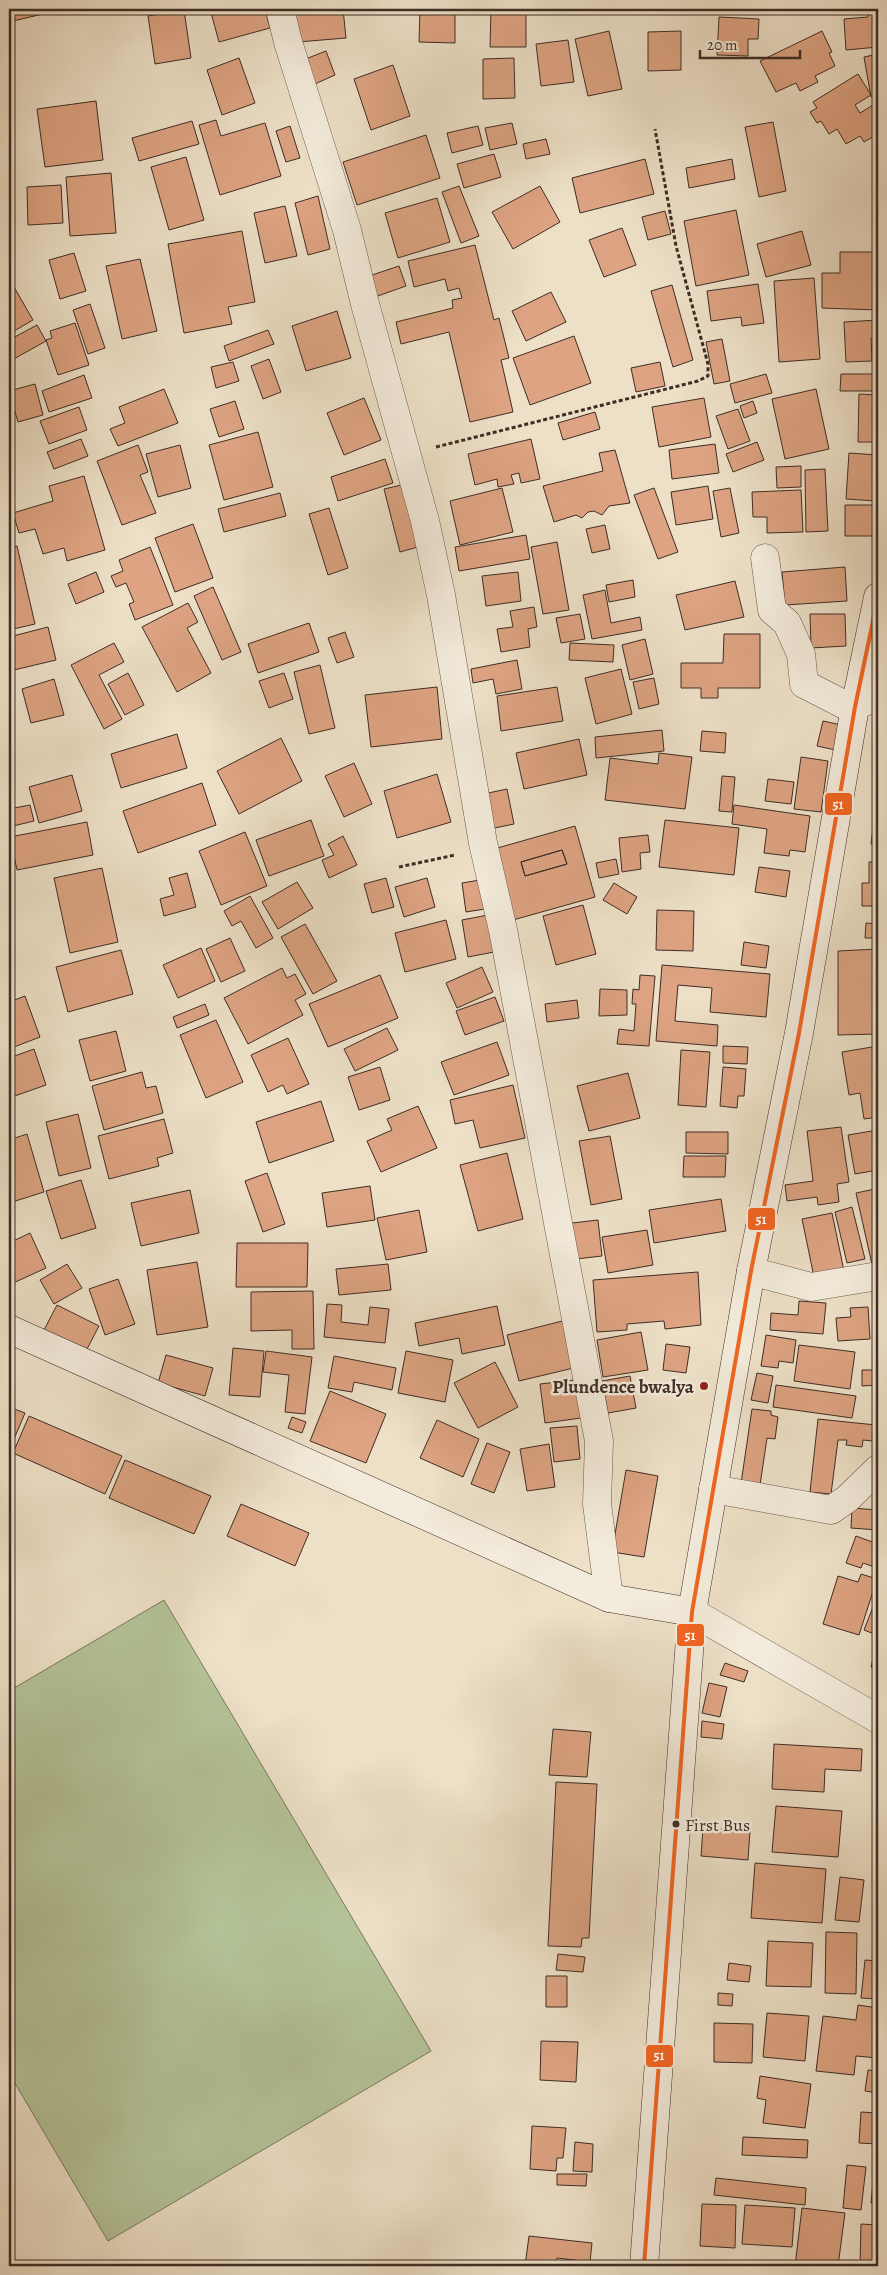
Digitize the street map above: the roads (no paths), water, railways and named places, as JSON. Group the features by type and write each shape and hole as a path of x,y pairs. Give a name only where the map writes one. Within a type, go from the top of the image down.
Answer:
{"street":[{"path":"280,9 288,42 347,230 425,521 441,595 484,843 503,930 599,1441 597,1504 609,1598"},
{"path":"764,558 772,610 787,622 801,654 804,684 850,708 867,701"},
{"path":"644,2266 692,1612 751,1271 867,701 878,597"},
{"path":"751,1271 811,1287 872,1277 878,1278"},
{"path":"9,1329 609,1598 692,1612 878,1719"},
{"path":"713,1489 831,1510 847,1499 878,1469"}],"place":[{"name":"Plundence bwalya","path":"704,1386"},
{"name":"First Bus","path":"676,1824"}]}
